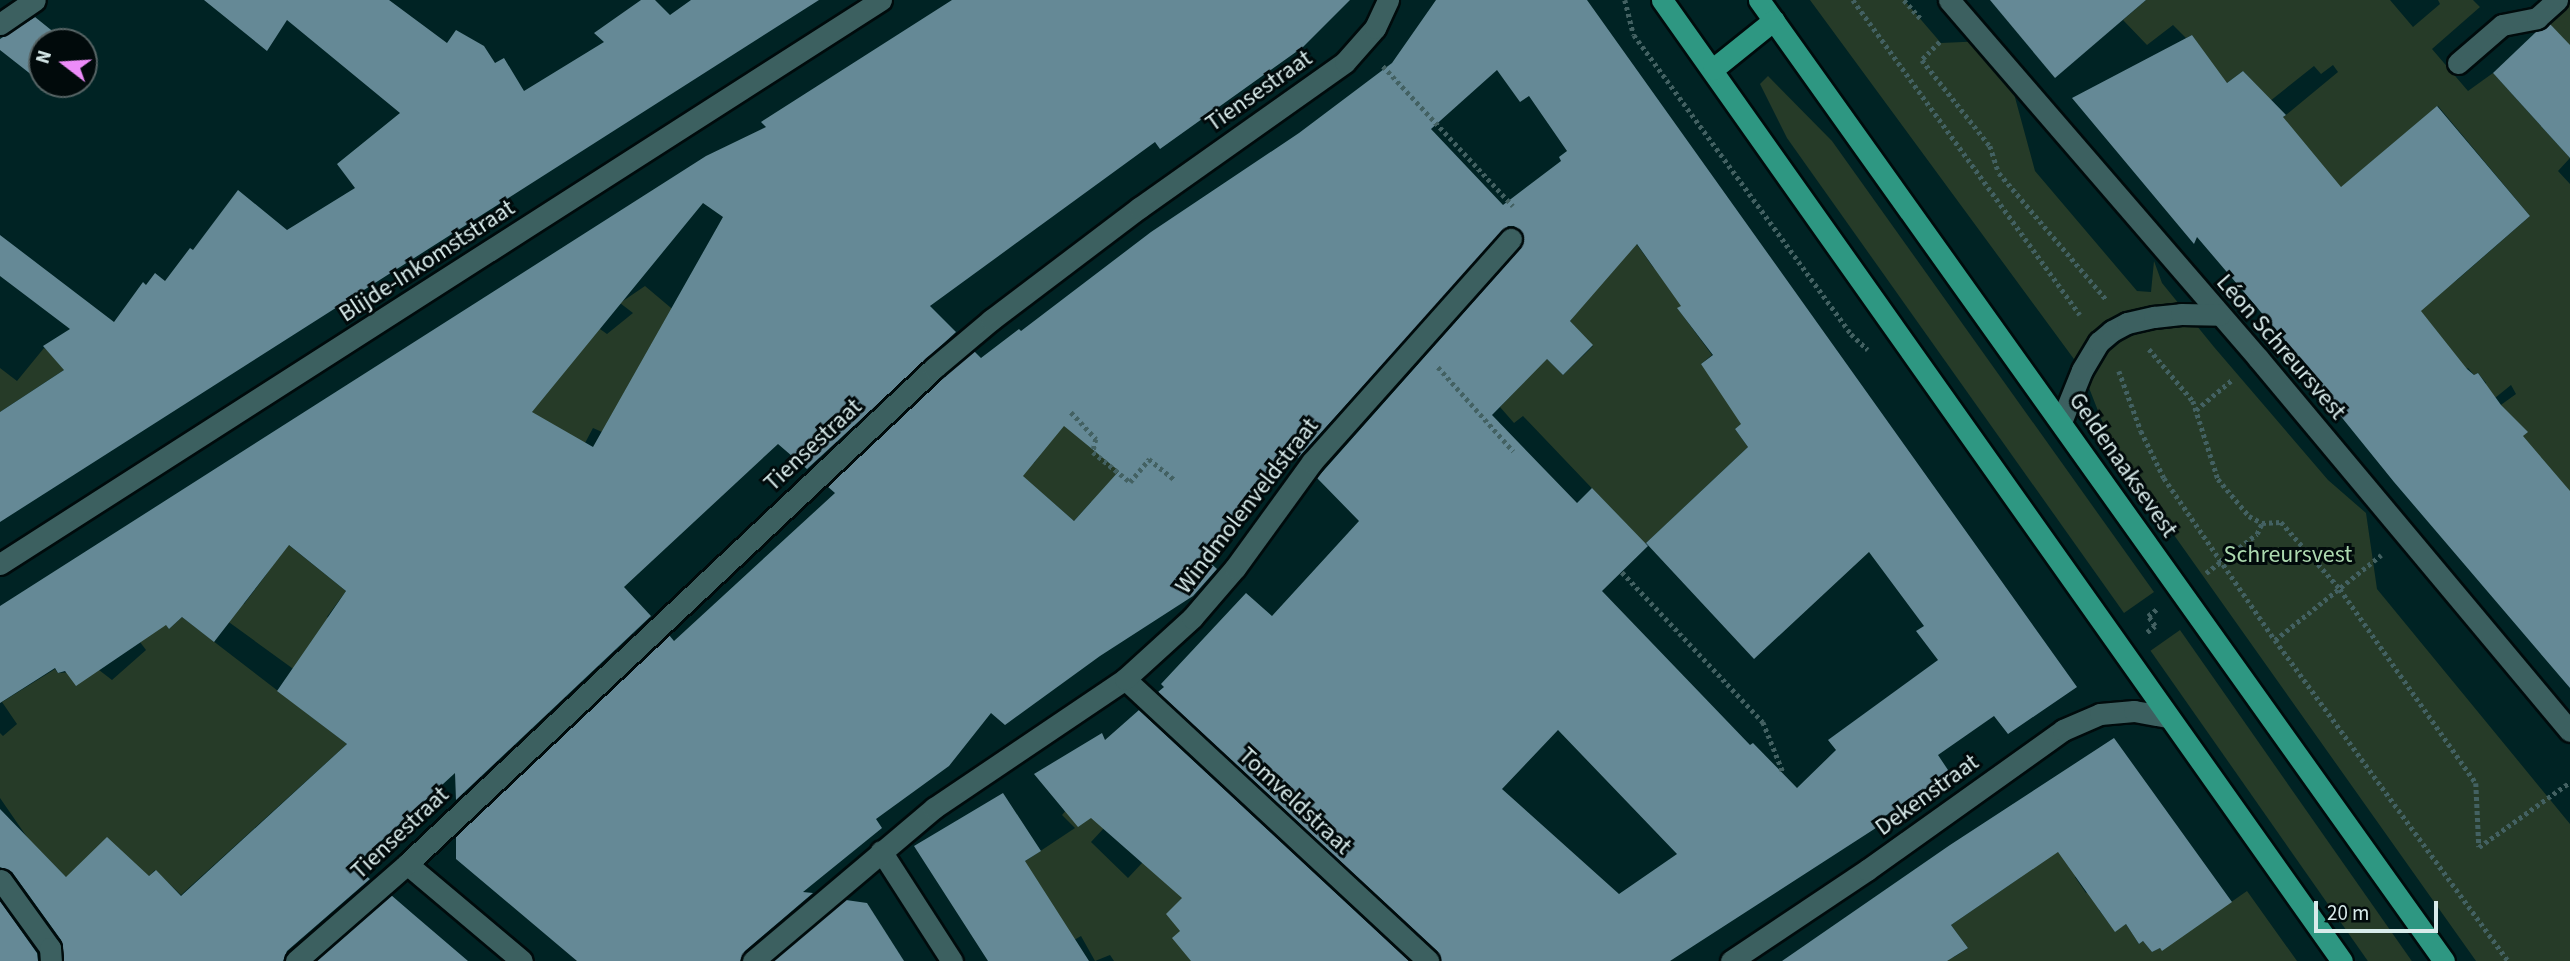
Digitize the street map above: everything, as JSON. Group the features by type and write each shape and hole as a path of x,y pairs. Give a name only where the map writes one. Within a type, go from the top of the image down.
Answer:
{"main road":[{"path":"1662,0 2342,961"},
{"name":"Geldenaaksevest","path":"1759,0 2444,961"},
{"path":"1713,69 1774,20"}],"street":[{"path":"0,24 35,0"},
{"name":"Blijde-Inkomststraat","path":"0,564 881,0"},
{"name":"Tiensestraat","path":"296,961 407,864 934,368 999,313 1139,208 1328,75 1375,27 1388,0"},
{"name":"Léon Schreursvest","path":"1950,0 2220,315 2570,731"},
{"path":"2458,63 2502,25 2537,18 2557,0"},
{"name":"Windmolenveldstraat","path":"753,961 881,851 960,789 1125,679 1192,618 1236,569 1312,462 1511,239"},
{"path":"2061,422 2082,370 2099,342 2112,331 2127,323 2154,317 2181,314 2220,315"},
{"name":"Tomveldstraat","path":"1125,679 1428,961"},
{"name":"Dekenstraat","path":"1731,961 1867,870 2063,730 2100,714 2134,711 2168,717"},
{"path":"881,851 952,961"},
{"path":"407,864 522,961"},
{"path":"2,880 50,948 51,961"}],"path":[{"path":"1625,0 1634,36 1851,334 1870,353"},
{"path":"1853,0 2085,321"},
{"path":"1904,0 1926,26"},
{"path":"1934,34 1941,43 1922,60 1990,146 1999,173 2110,303"},
{"path":"1634,36 1641,35"},
{"path":"1362,43 1516,209 1501,226 1511,239"},
{"path":"1419,345 1513,451"},
{"path":"2145,345 2193,401 2218,479 2249,516 2262,523 2281,522 2340,589 2476,783 2479,847 2570,782"},
{"path":"2117,369 2124,379 2141,431 2164,478 2275,640 2508,961"},
{"path":"2196,410 2233,379"},
{"path":"1071,412 1096,439 1093,452 1130,482 1149,458 1174,480"},
{"path":"2201,576 2258,534 2262,523"},
{"path":"2275,640 2406,535"},
{"path":"1622,572 1763,722 1783,772"},
{"path":"2141,636 2155,626 2148,616 2164,604"}],"green space":[{"name":"Schreursvest","path":"1810,0 1904,0 1941,43 1985,41 2007,68 2035,171 2137,291 2151,292 2154,261 2162,283 2214,347 2328,480 2366,513 2377,589 2570,824 2570,961 2476,961 2113,449 2082,370"},
{"path":"2146,0 2390,0 2413,27 2440,4 2438,0 2473,0 2480,7 2432,49 2468,91 2493,73 2570,158 2558,171 2570,184 2570,496 2498,407 2516,394 2511,385 2474,415 2486,383 2478,373 2474,375 2468,368 2455,379 2406,317 2457,280 2530,216 2438,106 2314,210 2241,152 2338,72 2333,65 2321,74 2314,66 2235,129 2257,86 2243,71 2208,97 2203,51 2192,35 2186,38 2173,25 2147,45 2123,20"},
{"path":"2570,1 2570,66 2536,31"},
{"path":"1768,76 1832,141 2154,592 2124,613 1787,138 1760,84"},
{"path":"1633,239 1653,267 1698,295 1678,309 1712,355 1701,364 1758,413 1735,429 1748,447 1645,544 1523,416 1514,423 1500,407 1526,380 1540,352 1563,375 1593,346 1570,321"},
{"path":"645,286 677,313 602,432 593,428 585,443 489,398 583,317 607,334 633,313 620,303"},
{"path":"44,348 70,366 0,412 0,368 17,381"},
{"path":"1107,385 1139,441 1115,521 1091,502 1074,521 1012,467 1034,463 1039,456 1026,445"},
{"path":"285,542 346,591 327,617 339,626 303,676 208,607 244,604 266,575"},
{"path":"182,617 347,744 181,895 155,870 147,878 119,930 29,840 0,798 0,733 3,736 17,724 2,702 55,669 58,673 99,670 112,680 146,650 140,642 166,624 169,629"},
{"path":"2180,630 2412,961 2368,961 2151,651"},
{"path":"1101,770 1104,828 1091,842 1128,878 1158,846 1214,961 1114,961 1110,955 1095,961 1081,936 1069,943 1015,868 1075,828 1062,815"},
{"path":"2013,804 2033,830 2086,869 2075,877 2086,893 2126,866 2099,910 2115,931 2126,924 2139,944 2143,941 2152,952 2160,948 2162,950 2247,891 2297,961 1921,961 1954,957 1968,948 1951,925 2021,877 1987,823"}],"building":[{"path":"204,0 389,0 447,43 456,30 484,46 495,63 504,58 524,91 604,42 594,33 641,0 655,0 670,15 691,0 819,0 0,522 0,412 64,370 43,346 70,329 0,276 0,235 114,322 143,282 146,285 155,273 165,281 190,248 193,250 238,190 287,230 355,188 337,164 400,113 287,20 267,51"},
{"path":"952,0 1350,0 1303,47 1160,149 1155,142 930,306 956,332 807,469 778,444 624,587 651,616 456,800 455,773 354,866 370,879 287,951 283,961 64,961 61,940 12,872 0,867 0,809 66,877 107,837 149,876 156,870 181,896 347,744 277,691 346,591 289,545 214,642 182,617 169,629 166,625 76,686 65,671 58,673 55,668 0,703 0,606 706,156 766,127 761,122","holes":["703,203 723,217 593,447 532,412"]},
{"path":"1436,0 1587,0 2077,687 2008,734 1994,716 1938,755 1950,773 1876,822 1879,826 1670,961 1441,961 1437,951 1158,692 1164,687 1161,684 1246,593 1272,616 1359,521 1317,478 1521,248 1523,234 1514,226 1508,226 1298,458 1291,451 1206,559 1217,569 1193,596 1100,656 1005,725 991,713 949,766 876,819 882,828 803,892 813,893 745,951 740,961 577,961 456,859 456,836 669,635 674,641 835,493 827,486 974,351 981,358 1019,329 1021,331 1151,232 1299,133 1392,63","holes":["1497,70 1520,102 1529,96 1567,151 1559,157 1561,161 1503,205 1431,129","1637,244 1681,306 1677,308 1713,355 1701,364 1741,424 1735,429 1748,447 1646,543 1754,659 1869,552 1924,626 1916,631 1938,660 1828,740 1836,750 1797,788 1753,743 1750,745 1602,591 1648,546 1592,488 1577,503 1492,415 1547,359 1563,375 1593,345 1570,321","1064,426 1119,471 1074,521 1023,476","1558,730 1677,854 1619,894 1502,789"]},
{"path":"1990,0 2146,0 2055,78"},
{"path":"35,17 49,28 28,28 28,72 0,50 0,39"},
{"path":"2550,24 2570,45 2570,158 2493,73 2536,32"},
{"path":"2192,35 2227,83 2243,71 2286,115 2283,117 2341,187 2437,106 2530,216 2421,311 2467,369 2474,375 2478,373 2501,405 2528,432 2523,436 2570,491 2570,688 2394,482 2322,393 2304,363 2197,237 2194,244 2072,98"},
{"path":"1139,710 1409,961 1191,961 1172,938 1180,931 1166,914 1182,898 1091,818 1078,827 1034,774 1102,733 1105,740"},
{"path":"2114,738 2232,902 2162,951 2160,948 2152,952 2143,941 2139,944 2126,924 2115,932 2058,852 1951,925 1968,948 1947,961 1782,961 1950,845"},
{"path":"1003,793 1041,851 1025,861 1089,961 988,961 914,846"},
{"path":"391,895 413,914 468,961 316,961"},
{"path":"846,900 867,903 904,961 773,961"},
{"path":"0,901 37,953 38,961 0,961"}]}
